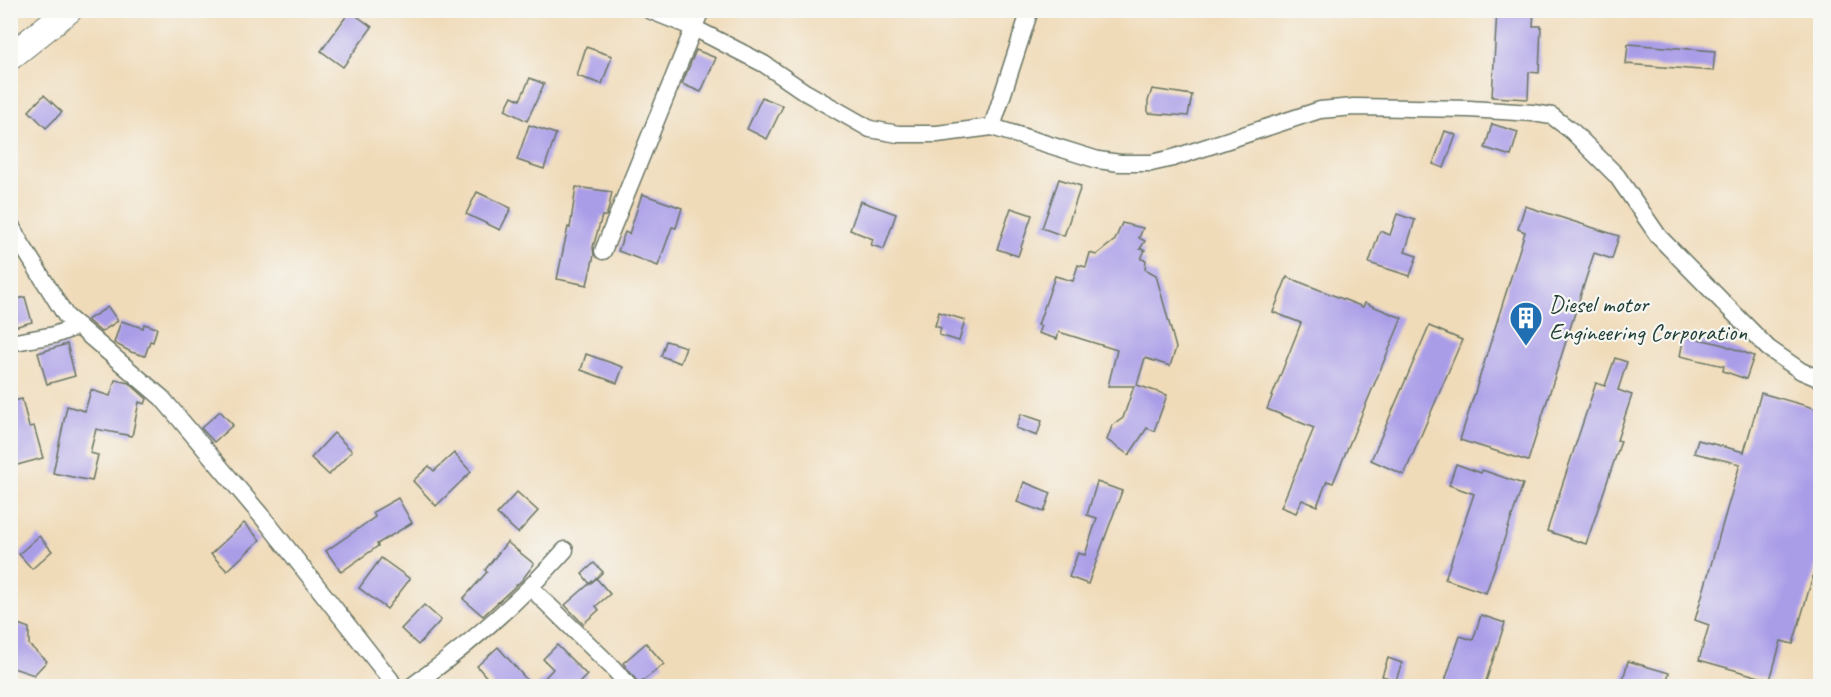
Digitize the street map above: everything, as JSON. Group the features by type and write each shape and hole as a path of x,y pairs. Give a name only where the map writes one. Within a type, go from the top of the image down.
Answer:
{"main road":[{"path":"10,57 69,10"}],"street":[{"path":"649,10 694,28 764,64 805,92 870,129 898,134 937,134 992,127 1098,160 1120,163 1151,163 1225,142 1320,110 1354,107 1458,109 1552,116 1573,132 1617,176 1659,237 1768,348 1801,371 1821,380"},
{"path":"603,251 701,10"},
{"path":"992,127 1030,10"},
{"path":"10,223 66,316 162,398 269,525 394,687"},
{"path":"10,343 54,335 78,326"},
{"path":"412,687 488,628 531,588 565,550"},
{"path":"531,588 612,667 629,687"}],"building":[{"path":"1497,10 1534,10 1533,26 1541,26 1539,73 1529,72 1528,99 1492,97"},
{"path":"350,11 372,27 343,67 321,51"},
{"path":"1628,44 1715,51 1713,71 1626,64"},
{"path":"586,47 612,56 602,84 577,76"},
{"path":"696,50 716,58 701,92 682,84"},
{"path":"530,78 544,84 527,121 505,110 512,96 520,100"},
{"path":"1152,89 1192,95 1188,116 1148,113 1148,101"},
{"path":"44,95 62,112 46,128 29,111"},
{"path":"762,97 783,106 767,139 747,129"},
{"path":"1492,124 1518,132 1511,156 1485,148"},
{"path":"529,125 556,134 544,169 517,160"},
{"path":"1445,131 1456,135 1444,168 1433,164"},
{"path":"1059,179 1081,186 1064,236 1042,228"},
{"path":"576,187 612,192 606,216 602,216 593,247 594,255 587,285 557,279 568,227 570,228"},
{"path":"477,192 511,208 500,230 466,214"},
{"path":"642,194 682,208 676,228 672,227 658,266 618,251 625,232 629,234"},
{"path":"860,201 896,214 884,249 871,245 873,239 850,230"},
{"name":"Diesel motor Engineering Corporation","path":"1525,206 1619,236 1612,259 1594,253 1528,461 1460,440 1525,232 1518,229"},
{"path":"1011,208 1032,215 1018,256 997,249"},
{"path":"1397,214 1415,220 1405,252 1417,256 1410,276 1369,263 1380,231 1390,235"},
{"path":"1122,223 1143,228 1139,238 1145,241 1140,249 1145,250 1141,259 1146,260 1145,269 1156,275 1176,348 1170,366 1145,358 1137,385 1167,395 1154,431 1147,428 1129,455 1107,440 1112,426 1123,418 1134,386 1108,386 1117,350 1059,332 1057,339 1038,333 1041,326 1038,325 1055,276 1073,281 1078,265 1086,267 1090,253 1096,255 1115,240"},
{"path":"1287,277 1363,307 1365,303 1402,318 1333,483 1327,481 1317,506 1302,500 1296,513 1281,507 1314,428 1267,409 1301,323 1273,312"},
{"path":"25,297 32,322 10,328 10,301"},
{"path":"108,307 118,321 101,332 87,320"},
{"path":"939,312 965,320 959,341 939,335 941,328 935,326"},
{"path":"121,321 143,328 144,324 157,328 153,342 150,341 145,356 114,343"},
{"path":"1429,326 1462,340 1404,475 1371,460"},
{"path":"1684,336 1721,344 1754,356 1746,379 1723,371 1724,366 1680,356"},
{"path":"666,341 686,347 680,363 661,356"},
{"path":"67,344 75,376 47,384 38,353"},
{"path":"586,354 623,367 617,383 581,370"},
{"path":"1615,358 1627,362 1618,390 1632,395 1617,440 1621,441 1586,544 1547,531 1596,383 1605,386"},
{"path":"115,380 129,383 147,399 145,404 139,402 132,436 96,429 90,453 98,455 92,481 53,473 67,406 85,411 91,390 110,396"},
{"path":"1761,393 1821,410 1821,549 1793,644 1781,641 1770,680 1699,660 1709,625 1695,620 1740,464 1694,453 1698,440 1744,452"},
{"path":"22,399 29,427 34,426 43,458 10,467 10,402"},
{"path":"220,411 233,425 214,442 201,428"},
{"path":"1021,414 1042,421 1037,436 1016,428"},
{"path":"334,433 352,451 329,475 311,458"},
{"path":"454,453 471,472 436,506 413,481 429,466 434,471"},
{"path":"1456,464 1523,484 1486,593 1445,579 1474,494 1449,485"},
{"path":"1024,482 1051,493 1044,512 1017,502"},
{"path":"1097,482 1122,491 1088,584 1069,577 1078,553 1085,555 1097,518 1087,515"},
{"path":"517,492 538,511 518,533 497,514"},
{"path":"398,498 412,523 377,544 378,546 341,572 326,551 375,517 373,512"},
{"path":"244,523 260,540 227,571 211,554"},
{"path":"39,536 52,551 32,569 19,554"},
{"path":"507,542 534,564 522,580 483,616 463,599 487,572 485,570"},
{"path":"381,558 410,579 387,609 359,588"},
{"path":"594,563 603,572 590,584 582,574"},
{"path":"596,578 610,594 596,606 599,610 583,624 565,605"},
{"path":"424,605 441,620 418,645 401,629"},
{"path":"1481,615 1505,623 1484,687 1443,687 1460,636 1473,640"},
{"path":"10,621 29,628 29,645 47,661 34,675 10,667"},
{"path":"646,643 664,664 639,684 623,663"},
{"path":"557,645 587,675 575,687 536,687 553,669 543,659"},
{"path":"498,647 533,687 495,687 477,666"},
{"path":"1388,658 1402,663 1396,680 1382,676"},
{"path":"1628,661 1669,673 1665,687 1621,687"}],"place":[{"name":"Diesel motor Engineering Corporation","path":"1526,347"}]}
